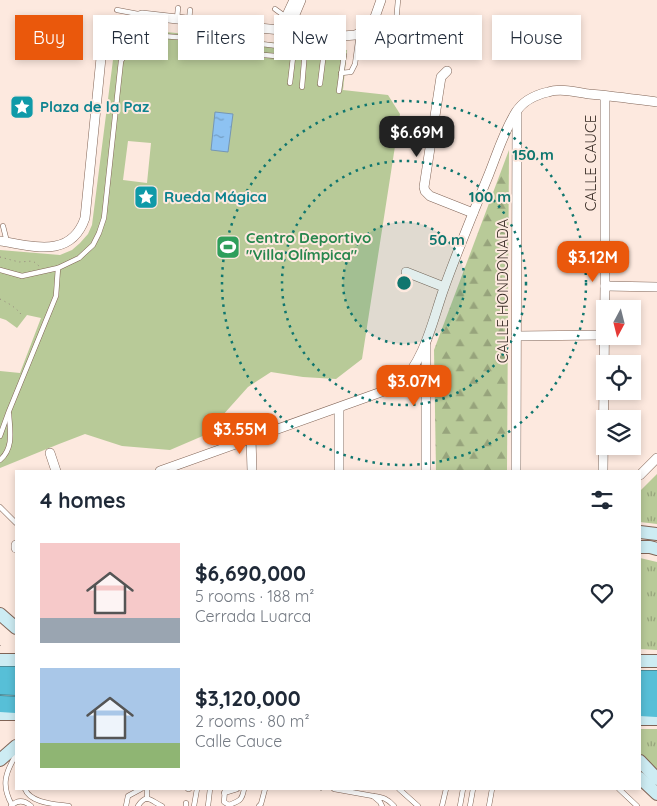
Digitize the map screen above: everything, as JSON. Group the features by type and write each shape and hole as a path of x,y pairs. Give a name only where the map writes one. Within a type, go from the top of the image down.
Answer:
{"highway":[{"path":"0,675 15,675"},
{"path":"641,679 657,679"},
{"path":"0,686 15,686"},
{"path":"641,688 657,688"},
{"path":"0,694 15,694"},
{"path":"641,695 657,695"},
{"path":"0,704 15,704"},
{"path":"641,708 657,708"}],"main road":[{"path":"641,532 657,534"},
{"path":"641,547 657,550"},
{"path":"0,614 15,627"},
{"path":"1,654 15,660"},
{"path":"0,714 15,714"},
{"path":"641,719 657,719"},
{"path":"0,760 15,747"},
{"path":"641,762 657,779"},
{"path":"641,779 657,794"}],"street":[{"path":"287,15 294,0"},
{"path":"293,15 301,0"},
{"path":"376,15 381,0"},
{"path":"168,18 177,19"},
{"path":"4,242 47,248 62,245 74,238 82,226 85,218 101,60"},
{"path":"447,70 441,77 424,187 430,196 473,213"},
{"path":"163,470 398,386 408,377 416,365 426,342 444,287 506,131 517,111 526,101 550,91 568,91 657,102"},
{"name":"CALLE CAUCE","path":"605,96 605,300"},
{"name":"CALLE HONDONADA","path":"516,470 517,111"},
{"path":"406,272 444,287"},
{"path":"605,286 657,287"},
{"path":"516,336 596,335"},
{"path":"426,342 426,470"},
{"name":"CALLE CAUCE","path":"603,470 604,345"},
{"path":"339,408 339,470"},
{"path":"252,438 252,470"},
{"path":"50,453 56,470"},
{"path":"641,473 657,458"}],"lane":[{"path":"397,15 398,0"},
{"path":"177,19 178,8"},
{"path":"275,9 283,15"},
{"path":"118,10 142,15"},
{"path":"190,10 190,15"},
{"path":"0,270 22,276 58,268 79,258 92,245 99,233 104,218 121,61 132,46 142,37 153,35 274,47"},
{"path":"342,73 351,72 356,56"},
{"path":"290,83 293,60"},
{"path":"302,87 304,60"},
{"path":"320,84 323,60"},
{"path":"339,91 343,60"},
{"path":"3,226 4,242"},
{"path":"0,436 56,296 58,268"},
{"path":"0,460 5,455 10,442 9,411"},
{"path":"0,507 15,521"},
{"path":"15,757 8,768 5,780 6,792 12,806 14,803 21,801 30,806"},
{"path":"26,790 39,802 69,806"},
{"path":"126,806 128,796 140,790"},
{"path":"147,790 147,799"},
{"path":"194,806 197,790"},
{"path":"208,806 210,790"},
{"path":"224,791 224,802 229,805 240,800 244,790"},
{"path":"259,806 265,790"},
{"path":"348,790 362,791 384,798 394,806"},
{"path":"400,790 418,806"},
{"path":"442,806 446,790"},
{"path":"460,806 463,790"},
{"path":"470,806 473,790"},
{"path":"489,806 492,790"},
{"path":"620,790 637,806"},
{"path":"373,796 382,806"},
{"path":"138,806 143,800 152,799 160,806"}],"path":[{"path":"0,257 19,262 33,261 46,271"},
{"path":"0,299 12,304 23,317"},
{"path":"0,645 1,654"}],"green space":[{"name":"Centro Deportivo \"Villa Olímpica\"","path":"168,32 178,33 178,60 264,60 264,42 274,43 274,60 346,60 343,90 388,95 400,114 362,359 336,379 303,377 271,372 248,387 205,435 170,450 122,446 85,434 0,468 0,371 20,373 41,318 27,315 17,328 0,318 0,250 60,255 72,250 80,243 88,234 92,225 113,60 168,60","holes":["128,141 151,143 147,183 123,180"]},
{"path":"509,150 507,470 436,470 434,350"},
{"path":"657,474 657,524 641,522 641,490"},
{"path":"641,558 657,562 657,650 641,649"},
{"path":"641,729 657,729 657,772 641,755"}],"water":[{"path":"215,112 233,114 228,152 211,150"}],"place":[{"name":"Plaza de la Paz","path":"22,107"},
{"name":"Rueda Mágica","path":"146,197"},
{"name":"Centro Deportivo \"Villa Olímpica\"","path":"228,247"}]}
